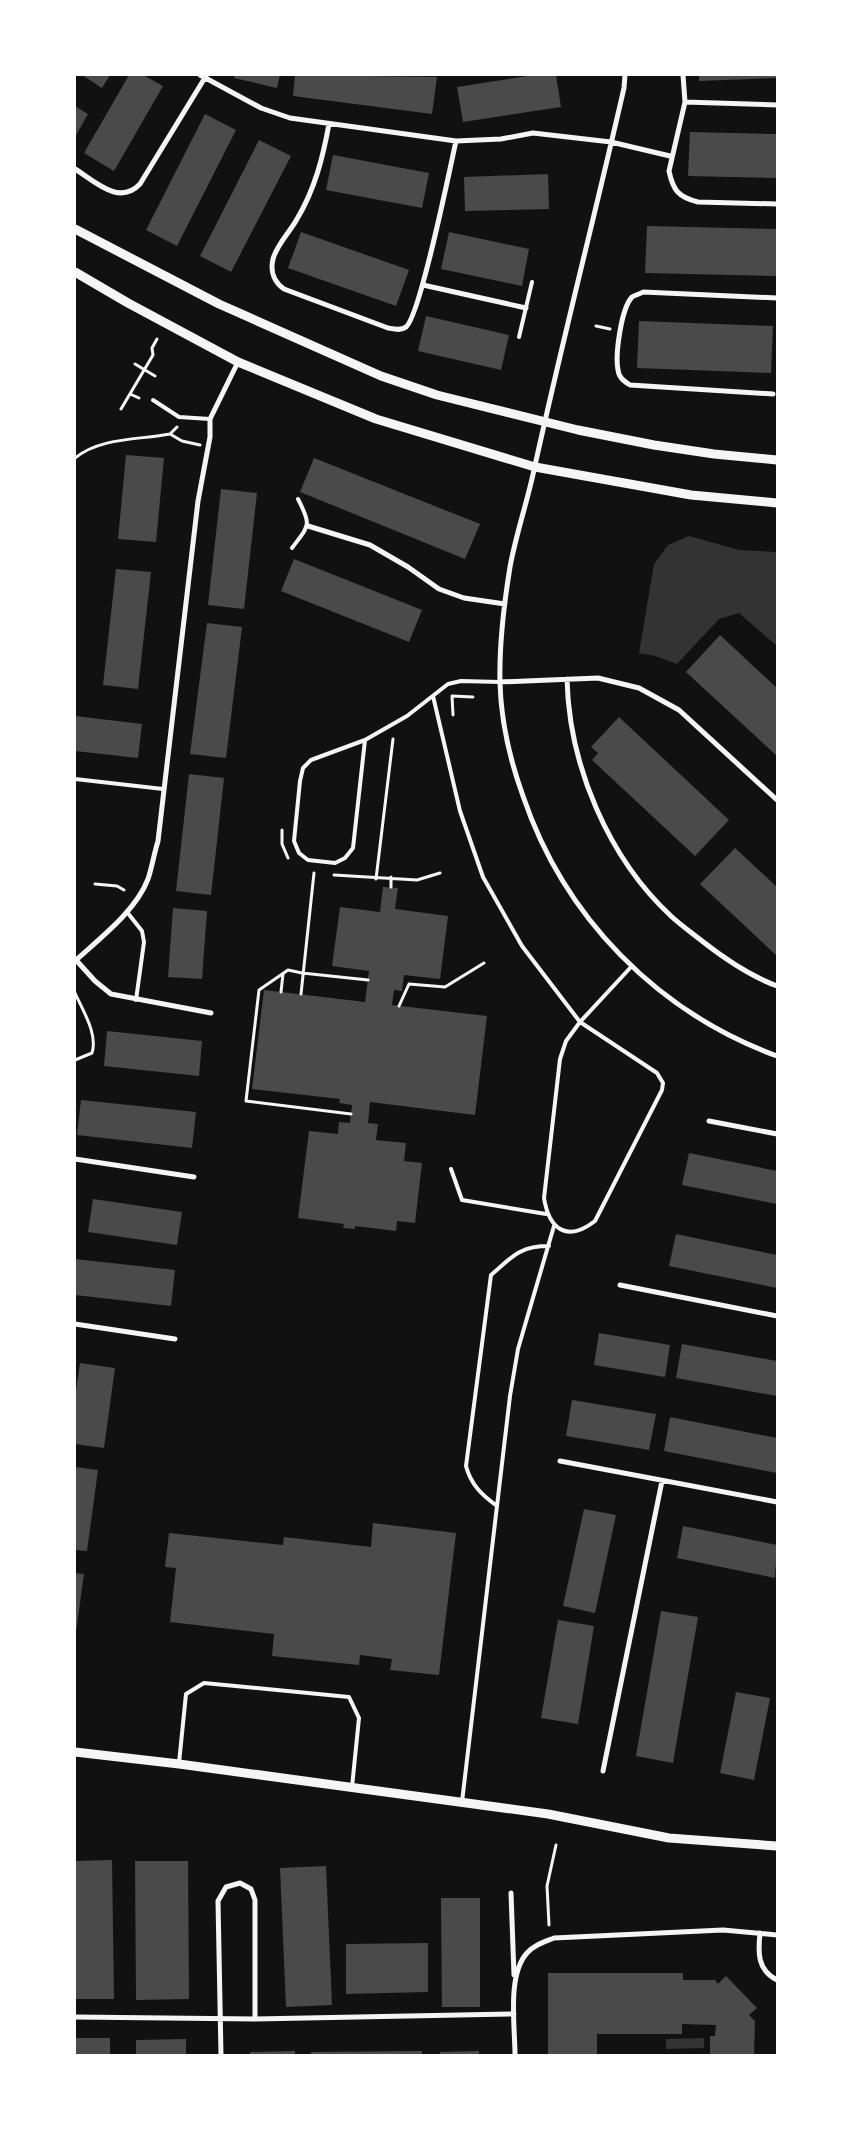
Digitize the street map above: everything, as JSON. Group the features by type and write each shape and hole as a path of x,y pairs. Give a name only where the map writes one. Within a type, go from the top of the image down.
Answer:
{"street":[{"path":"625,75 624,88 511,566 505,604 500,682 504,723 512,761 530,818 538,836 556,872 574,900 603,937 631,967 661,993 704,1022 749,1045 777,1056"},
{"path":"683,75 685,102 670,156 668,171 676,192 685,199 698,202 777,204"},
{"path":"75,169 112,192 123,195 134,191 204,76 261,108 290,118 456,141 501,139 533,133 611,142 670,156"},
{"path":"685,102 777,105"},
{"path":"329,124 323,157 312,190 273,258 275,283 284,289 397,330 406,328 412,319 423,285 456,141"},
{"path":"75,229 219,304 381,376 437,395 654,445 714,454 777,460"},
{"path":"75,272 128,303 238,362 376,419 535,467 691,495 777,503"},
{"path":"423,285 526,308"},
{"path":"773,394 630,385 621,379 618,370 618,345 625,310 632,297 643,292 777,298"},
{"path":"211,1014 111,994 95,981 76,961 127,912 138,898 147,881 158,842 198,501 209,447 210,419 238,362"},
{"path":"308,526 370,546 408,567 439,589 464,598 505,604"},
{"path":"500,682 544,678 598,678 638,688 679,710 777,800"},
{"path":"568,679 568,710 584,779 606,830 638,879 672,917 721,956 762,980 777,986"},
{"path":"709,1121 777,1134"},
{"path":"75,1159 194,1177"},
{"path":"620,1285 777,1316"},
{"path":"75,1324 175,1339"},
{"path":"560,1461 777,1502"},
{"path":"603,1771 662,1481"},
{"path":"75,1752 179,1764 548,1814 669,1838 777,1846"},
{"path":"221,2055 218,1901 226,1887 240,1883 251,1889 255,1900 255,2019"},
{"path":"511,1893 515,2055"},
{"path":"514,1978 520,1962 528,1952 540,1943 554,1938 722,1930 777,1935"},
{"path":"760,1932 759,1959 769,1976 777,1980"},
{"path":"75,2017 255,2019 514,2014"}],"lane":[{"path":"519,337 532,282"},
{"path":"153,400 179,417 210,419"},
{"path":"292,548 308,526 307,516 298,499"},
{"path":"365,740 353,848 345,858 335,863 308,860 299,853 294,841 303,768 312,760 365,740 407,716 448,684 461,681 500,682"},
{"path":"433,696 460,811 483,877 522,946 580,1022 657,1073 663,1083 662,1090 595,1221 583,1230 567,1231 554,1226 546,1214 544,1198 560,1059 566,1040 580,1022 631,967"},
{"path":"75,779 163,789"},
{"path":"127,912 142,931 144,942 136,1000"},
{"path":"451,1169 462,1200 546,1214"},
{"path":"462,1802 510,1396 518,1349 554,1226"},
{"path":"497,1506 478,1492 469,1477 466,1466 491,1275 514,1254 531,1246 548,1246"},
{"path":"179,1764 186,1694 204,1682 348,1698 358,1718 352,1787"}],"path":[{"path":"596,326 611,329"},
{"path":"121,410 153,355 152,348 157,340"},
{"path":"135,364 155,376"},
{"path":"130,394 139,398"},
{"path":"75,458 83,452 109,443 170,434 177,427"},
{"path":"170,434 182,441 209,447"},
{"path":"453,715 452,696 473,697"},
{"path":"376,879 393,738"},
{"path":"282,830 282,844 292,862"},
{"path":"308,871 322,874"},
{"path":"301,994 314,873"},
{"path":"332,875 417,880 440,873"},
{"path":"391,877 391,888"},
{"path":"95,884 117,886 124,890"},
{"path":"399,1006 409,984 445,987 484,963"},
{"path":"351,1114 246,1101 259,990 288,970 368,980"},
{"path":"281,992 283,973"},
{"path":"75,993 93,1036 94,1046 92,1053 75,1060"},
{"path":"549,1926 547,1886 556,1846"}],"shaded area":[{"path":"689,536 739,550 777,552 777,646 739,613 719,619 677,664 655,656 639,653 654,564 668,545"},
{"path":"704,2038 704,2048 666,2049 666,2039"}],"building":[{"path":"82,75 110,75 102,88"},
{"path":"129,75 143,75 163,86 114,171 84,153"},
{"path":"235,75 280,75 277,88 234,78"},
{"path":"295,75 437,77 432,114 293,96"},
{"path":"534,75 556,75 561,107 463,122 457,87"},
{"path":"699,75 777,75 777,78 699,81"},
{"path":"75,106 88,114 75,137"},
{"path":"205,114 236,130 177,246 146,230"},
{"path":"690,132 777,134 777,178 688,176"},
{"path":"259,140 291,156 231,272 200,256"},
{"path":"333,155 429,173 422,208 326,190"},
{"path":"548,174 549,209 465,211 464,177"},
{"path":"647,226 777,229 777,276 645,273"},
{"path":"301,232 409,270 396,306 288,268"},
{"path":"449,232 529,249 522,286 441,269"},
{"path":"426,316 509,335 501,370 418,351"},
{"path":"639,321 773,326 771,373 637,368"},
{"path":"126,455 164,458 156,542 118,539"},
{"path":"314,458 480,524 465,559 300,492"},
{"path":"221,489 257,493 244,609 208,605"},
{"path":"294,559 422,610 409,642 281,591"},
{"path":"116,569 151,572 138,689 103,685"},
{"path":"207,623 242,627 226,758 190,754"},
{"path":"720,635 777,688 777,756 686,672"},
{"path":"75,716 142,724 138,758 75,751"},
{"path":"619,717 729,820 695,856 592,760 598,753 591,747"},
{"path":"189,774 224,778 211,895 176,891"},
{"path":"735,848 777,887 777,956 700,884"},
{"path":"383,887 398,888 395,909 448,916 440,979 404,975 402,991 394,990 392,1005 487,1016 475,1115 370,1102 368,1123 378,1124 376,1140 406,1143 404,1161 422,1163 415,1223 397,1221 396,1231 355,1226 355,1229 343,1228 344,1224 298,1218 309,1131 338,1134 339,1122 350,1123 352,1105 339,1103 340,1099 252,1089 264,990 365,1002 369,971 332,966 340,907 380,912"},
{"path":"173,908 207,911 202,979 168,977"},
{"path":"107,1031 202,1041 199,1076 104,1066"},
{"path":"81,1100 196,1112 192,1148 77,1135"},
{"path":"689,1153 777,1171 777,1204 682,1185"},
{"path":"93,1199 182,1212 177,1245 88,1232"},
{"path":"676,1234 777,1255 777,1288 669,1266"},
{"path":"75,1259 175,1270 171,1306 75,1295"},
{"path":"599,1333 670,1345 665,1377 594,1365"},
{"path":"682,1344 777,1361 777,1396 676,1378"},
{"path":"80,1363 115,1368 104,1448 75,1444 75,1397"},
{"path":"572,1400 656,1414 649,1450 566,1436"},
{"path":"670,1417 777,1438 777,1473 664,1451"},
{"path":"75,1467 98,1470 87,1551 75,1550"},
{"path":"584,1509 616,1515 595,1613 563,1606"},
{"path":"373,1523 456,1533 439,1675 390,1670 392,1659 360,1655 359,1665 272,1656 274,1634 170,1622 176,1568 165,1567 169,1533 283,1545 284,1537 371,1547"},
{"path":"683,1526 777,1545 775,1578 677,1558"},
{"path":"75,1573 84,1574 76,1632 75,1632"},
{"path":"661,1611 698,1617 673,1763 636,1756"},
{"path":"558,1620 594,1626 578,1724 541,1718"},
{"path":"736,1692 770,1698 754,1780 720,1773"},
{"path":"112,1860 114,1999 75,1999 75,1861"},
{"path":"135,1861 188,1861 189,1999 136,2000"},
{"path":"326,1866 332,2005 286,2007 280,1868"},
{"path":"441,1898 480,1898 480,2007 442,2007"},
{"path":"428,1943 428,1992 346,1994 346,1944"},
{"path":"548,1973 683,1973 683,1980 715,1980 718,1984 726,1976 757,2008 749,2015 755,2021 754,2055 710,2055 710,2036 715,2036 716,2025 682,2024 682,2034 597,2034 597,2055 548,2055"},
{"path":"75,2038 110,2038 110,2055 75,2055"},
{"path":"186,2039 186,2055 136,2055 136,2040"},
{"path":"295,2051 295,2055 250,2055 250,2052"},
{"path":"422,2051 422,2055 311,2055 311,2052"},
{"path":"479,2051 479,2055 440,2055 440,2052"}]}
